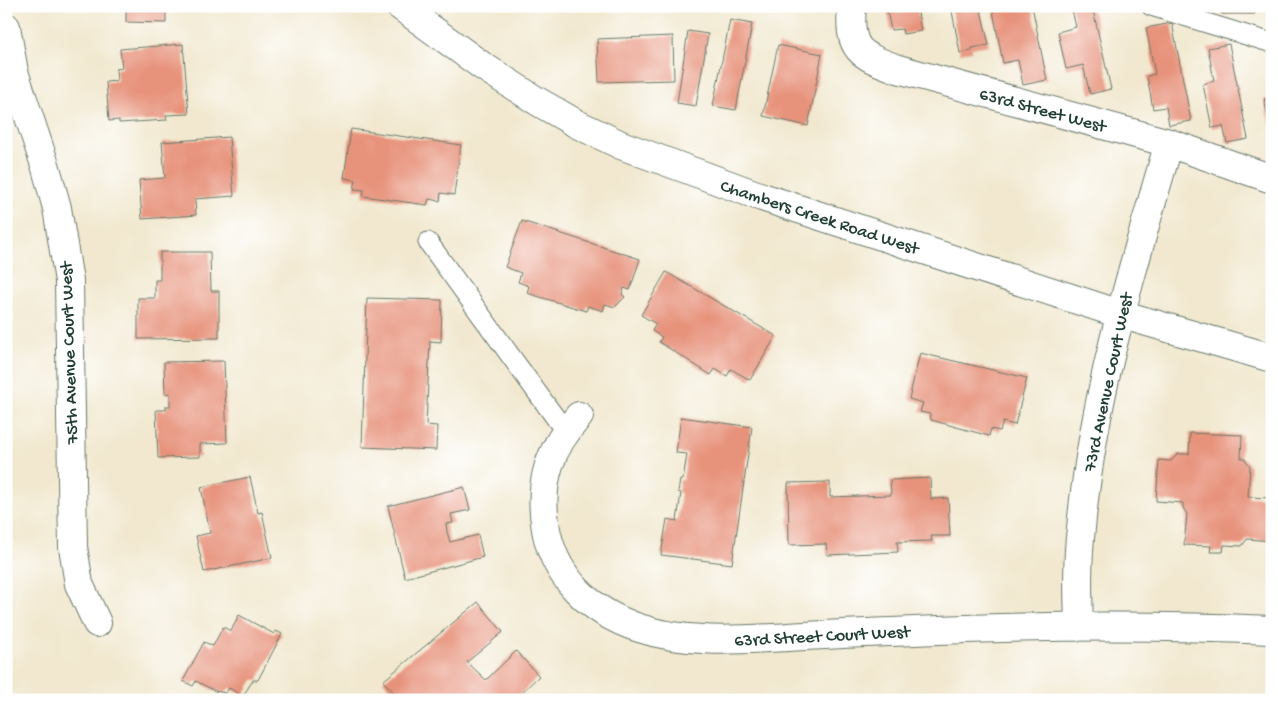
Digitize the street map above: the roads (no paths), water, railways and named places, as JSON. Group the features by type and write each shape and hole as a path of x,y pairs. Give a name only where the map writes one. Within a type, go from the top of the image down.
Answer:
{"street":[{"name":"Chambers Creek Road West","path":"400,6 481,65 537,101 577,124 621,145 762,197 1120,314 1272,358"},
{"name":"63rd Street West","path":"852,6 852,35 855,45 870,58 898,68 1169,144 1272,179"},
{"name":"75th Avenue Court West","path":"6,27 14,72 46,168 57,208 64,246 69,281 73,547 79,584 97,622"},
{"name":"73rd Avenue Court West","path":"1079,626 1078,576 1080,528 1089,460 1104,378 1120,314 1169,144"},
{"name":"63rd Street Court West","path":"572,423 560,440 546,471 543,509 552,555 571,584 600,609 619,620 641,628 662,634 732,640 1079,626 1272,630"}],"lane":[{"path":"1151,6 1272,44"},
{"path":"428,242 572,423"}]}
